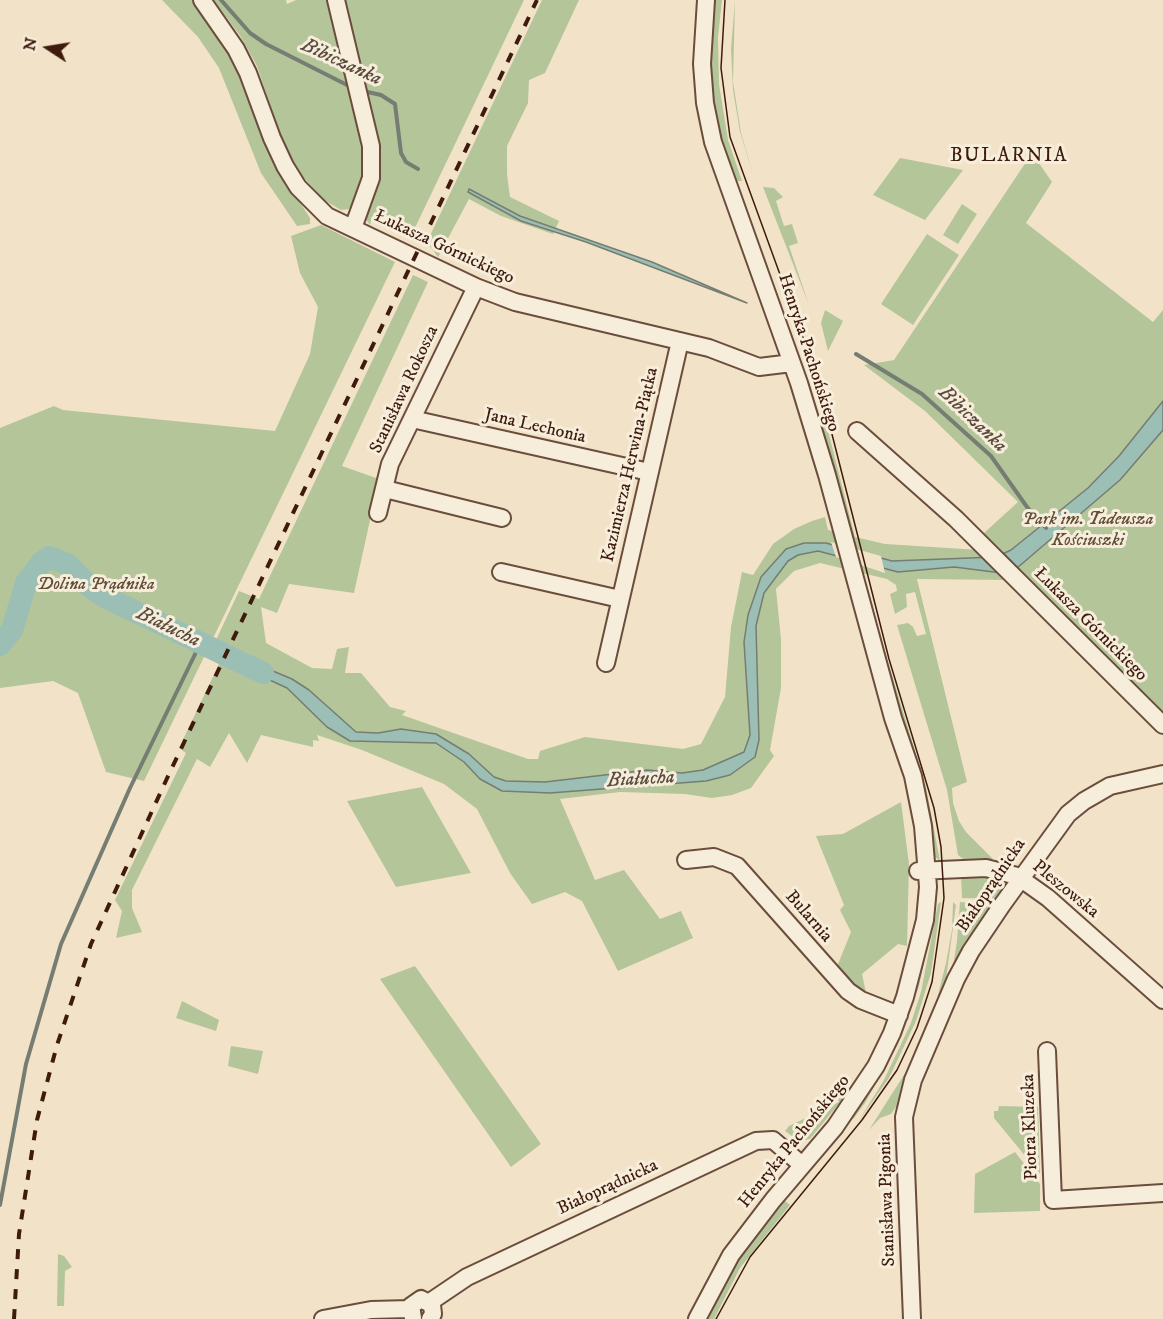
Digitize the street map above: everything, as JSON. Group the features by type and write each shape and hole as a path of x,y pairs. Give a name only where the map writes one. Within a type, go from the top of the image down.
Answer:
{"street":[{"name":"Łukasza Górnickiego","path":"202,0 236,49 249,73 272,138 298,187 327,216 476,287 515,302 709,348 759,367 792,363"},
{"path":"336,0 371,146 371,178 352,228"},
{"name":"Henryka Pachońskiego","path":"696,1319 731,1255 860,1094 884,1050 899,1015 925,920 923,826 913,776 893,718 843,534 792,363 713,142 702,73 706,0"},
{"name":"Stanisława Rokosza","path":"378,513 390,464 476,287"},
{"name":"Kazimierza Herwina-Piątka","path":"606,663 680,341"},
{"name":"Jana Lechonia","path":"412,419 649,472"},
{"name":"Łukasza Górnickiego","path":"857,431 981,543 1163,725"},
{"path":"385,489 502,518"},
{"path":"501,572 620,599"},
{"name":"Białoprądnicka","path":"913,1080 965,960 1062,820 1084,801 1120,783 1163,774"},
{"name":"Bularnia","path":"686,860 714,857 737,866 848,991 867,1003 899,1015"},
{"name":"Pleszowska","path":"923,871 986,868 1008,872 1021,878 1048,898 1163,1000"},
{"name":"Piotra Kluzeka","path":"1047,1051 1053,1200 1163,1193"},
{"name":"Stanisława Pigonia","path":"912,1319 904,1117 913,1080"},
{"name":"Białoprądnicka","path":"412,1314 418,1300 430,1311 467,1277 756,1141 773,1140 802,1165"},
{"path":"323,1319 371,1310 412,1314"}],"green space":[{"path":"162,0 193,0 220,35 238,66 273,161 310,218 310,224 297,226 261,173 219,68 198,37"},
{"path":"214,0 286,0 287,4 296,0 332,0 369,153 359,200 354,199 349,209 341,210 324,200 297,170 282,140 257,66 241,37"},
{"path":"341,0 524,0 412,234 372,216 370,225 366,219 372,186"},
{"path":"542,0 579,0 545,73 529,80 528,103 507,146 507,174 510,197 559,221 553,234 501,216 469,199 438,257 427,242"},
{"path":"712,0 722,0 718,37 719,84 728,140 742,181 735,181 725,160 710,89"},
{"path":"735,0 733,82 741,133 754,177 740,132 733,90 731,49"},
{"name":"Park im. Tadeusza Kościuszki","path":"1032,153 1052,182 1026,223 1153,322 1163,310 1163,712 984,533 1018,502 925,411 864,365 894,360"},
{"path":"900,158 963,170 925,220 873,195"},
{"path":"763,187 774,188 783,197 776,201 784,226 792,224 798,243 789,246 809,305"},
{"path":"962,204 977,214 958,244 943,235"},
{"name":"Dolina Prądnika","path":"321,225 395,262 144,781 106,772 78,693 53,681 0,688 0,428 54,406 63,410 275,431 310,354 318,307 300,273 291,236"},
{"path":"927,234 959,255 913,325 881,304"},
{"path":"413,275 428,282 342,466 379,479 354,593 289,584 277,613 261,607 266,643 312,668 332,669 337,649 349,647 345,673 361,673 390,707 406,711 402,715 528,759 538,759 540,751 585,737 683,749 701,744 725,697 731,627 742,572 753,575 773,544 794,529 812,521 825,517 828,530 850,535 819,422 824,420 799,338 801,334 821,403 855,537 885,544 980,550 1008,580 917,579 967,782 952,788 953,803 959,821 966,832 993,859 963,859 958,855 947,790 897,625 908,623 913,627 917,636 926,634 915,592 906,594 907,607 895,614 890,594 897,591 896,585 887,579 820,563 794,571 776,589 781,639 781,688 770,750 774,756 751,788 732,795 712,798 685,794 620,792 560,799 595,880 624,870 660,919 681,911 693,938 618,971 582,901 565,892 532,904 510,873 477,809 444,784 362,750 317,735 319,741 313,740 313,747 261,735 247,763 229,733 210,767 197,759 132,890 132,908 142,932 116,938 122,911 115,900 186,753 179,748 219,664 208,657 239,591 259,599"},
{"path":"825,310 843,321 828,351 821,323"},
{"path":"879,632 926,787 940,861 933,855 878,637"},
{"path":"422,787 471,873 396,887 347,801"},
{"path":"901,802 909,864 907,946 898,944 862,974 866,993 836,969 851,932 840,910 844,905 816,836 843,834"},
{"path":"980,874 1002,879 1005,882 1006,888 1000,899 962,898 961,875"},
{"path":"941,902 931,973 916,1021 889,1078 858,1122 884,1080 911,1023 921,992 938,904"},
{"path":"953,902 956,905 946,979 949,980 899,1107 896,1107 891,1114 880,1118 869,1130 909,1067 934,1011 952,930"},
{"path":"960,902 996,905 952,973 957,941"},
{"path":"933,919 919,986 898,1044 865,1103 854,1118 848,1122 876,1080"},
{"path":"415,966 541,1144 511,1167 380,979"},
{"path":"182,1001 219,1020 216,1031 176,1018"},
{"path":"231,1046 263,1051 258,1074 228,1066"},
{"path":"842,1092 846,1095 810,1139 799,1141 785,1131 789,1126 839,1102 837,1094"},
{"path":"999,1106 1038,1107 1040,1174 994,1118 994,1111 998,1111"},
{"path":"1015,1152 1040,1184 1040,1211 974,1213 975,1174"},
{"path":"785,1201 790,1205 740,1268 714,1319 703,1319 730,1268"},
{"path":"58,1254 64,1256 72,1267 65,1271 64,1306 57,1306"}],"water":[{"path":"469,189 520,216 652,262 747,303 586,242 521,221 468,192"},
{"path":"1163,401 1163,430 1120,480 1010,574 954,567 898,572 818,551 798,555 788,561 764,593 756,626 759,740 755,757 730,775 706,781 550,793 502,791 480,779 464,762 436,743 350,741 327,727 287,688 235,664 238,652 249,661 292,679 309,690 356,732 378,733 401,729 436,734 469,754 494,777 506,781 545,782 647,770 682,773 703,770 744,752 750,735 744,642 748,615 761,577 786,549 804,543 826,543 892,561 996,557 1011,550 1088,488 1119,456"}],"pier":[{"path":"831,542 881,556 885,573 836,557"}],"waterway":[{"name":"Bibiczanka","path":"221,0 250,33 266,44 351,87"},
{"name":"Bibiczanka","path":"363,91 381,95 395,104 401,153 406,162 418,169"},
{"name":"Bibiczanka","path":"856,354 922,394 991,456 1027,507 1046,528"},
{"name":"Białucha","path":"0,645 12,630 26,583 41,563 49,557 69,565 90,587 105,597 263,673"},
{"path":"0,1205 26,1064 61,944 130,788 201,642"}],"tram line":[{"path":"716,1319 750,1257 862,1120 897,1070 917,1028 932,982 944,898 941,847 934,808 889,659 818,379 730,137 721,68 725,0"}],"railway":[{"path":"14,1319 19,1234 37,1120 57,1045 91,944 169,774 537,0"}],"district":[{"name":"BULARNIA","path":"1009,157"}]}
